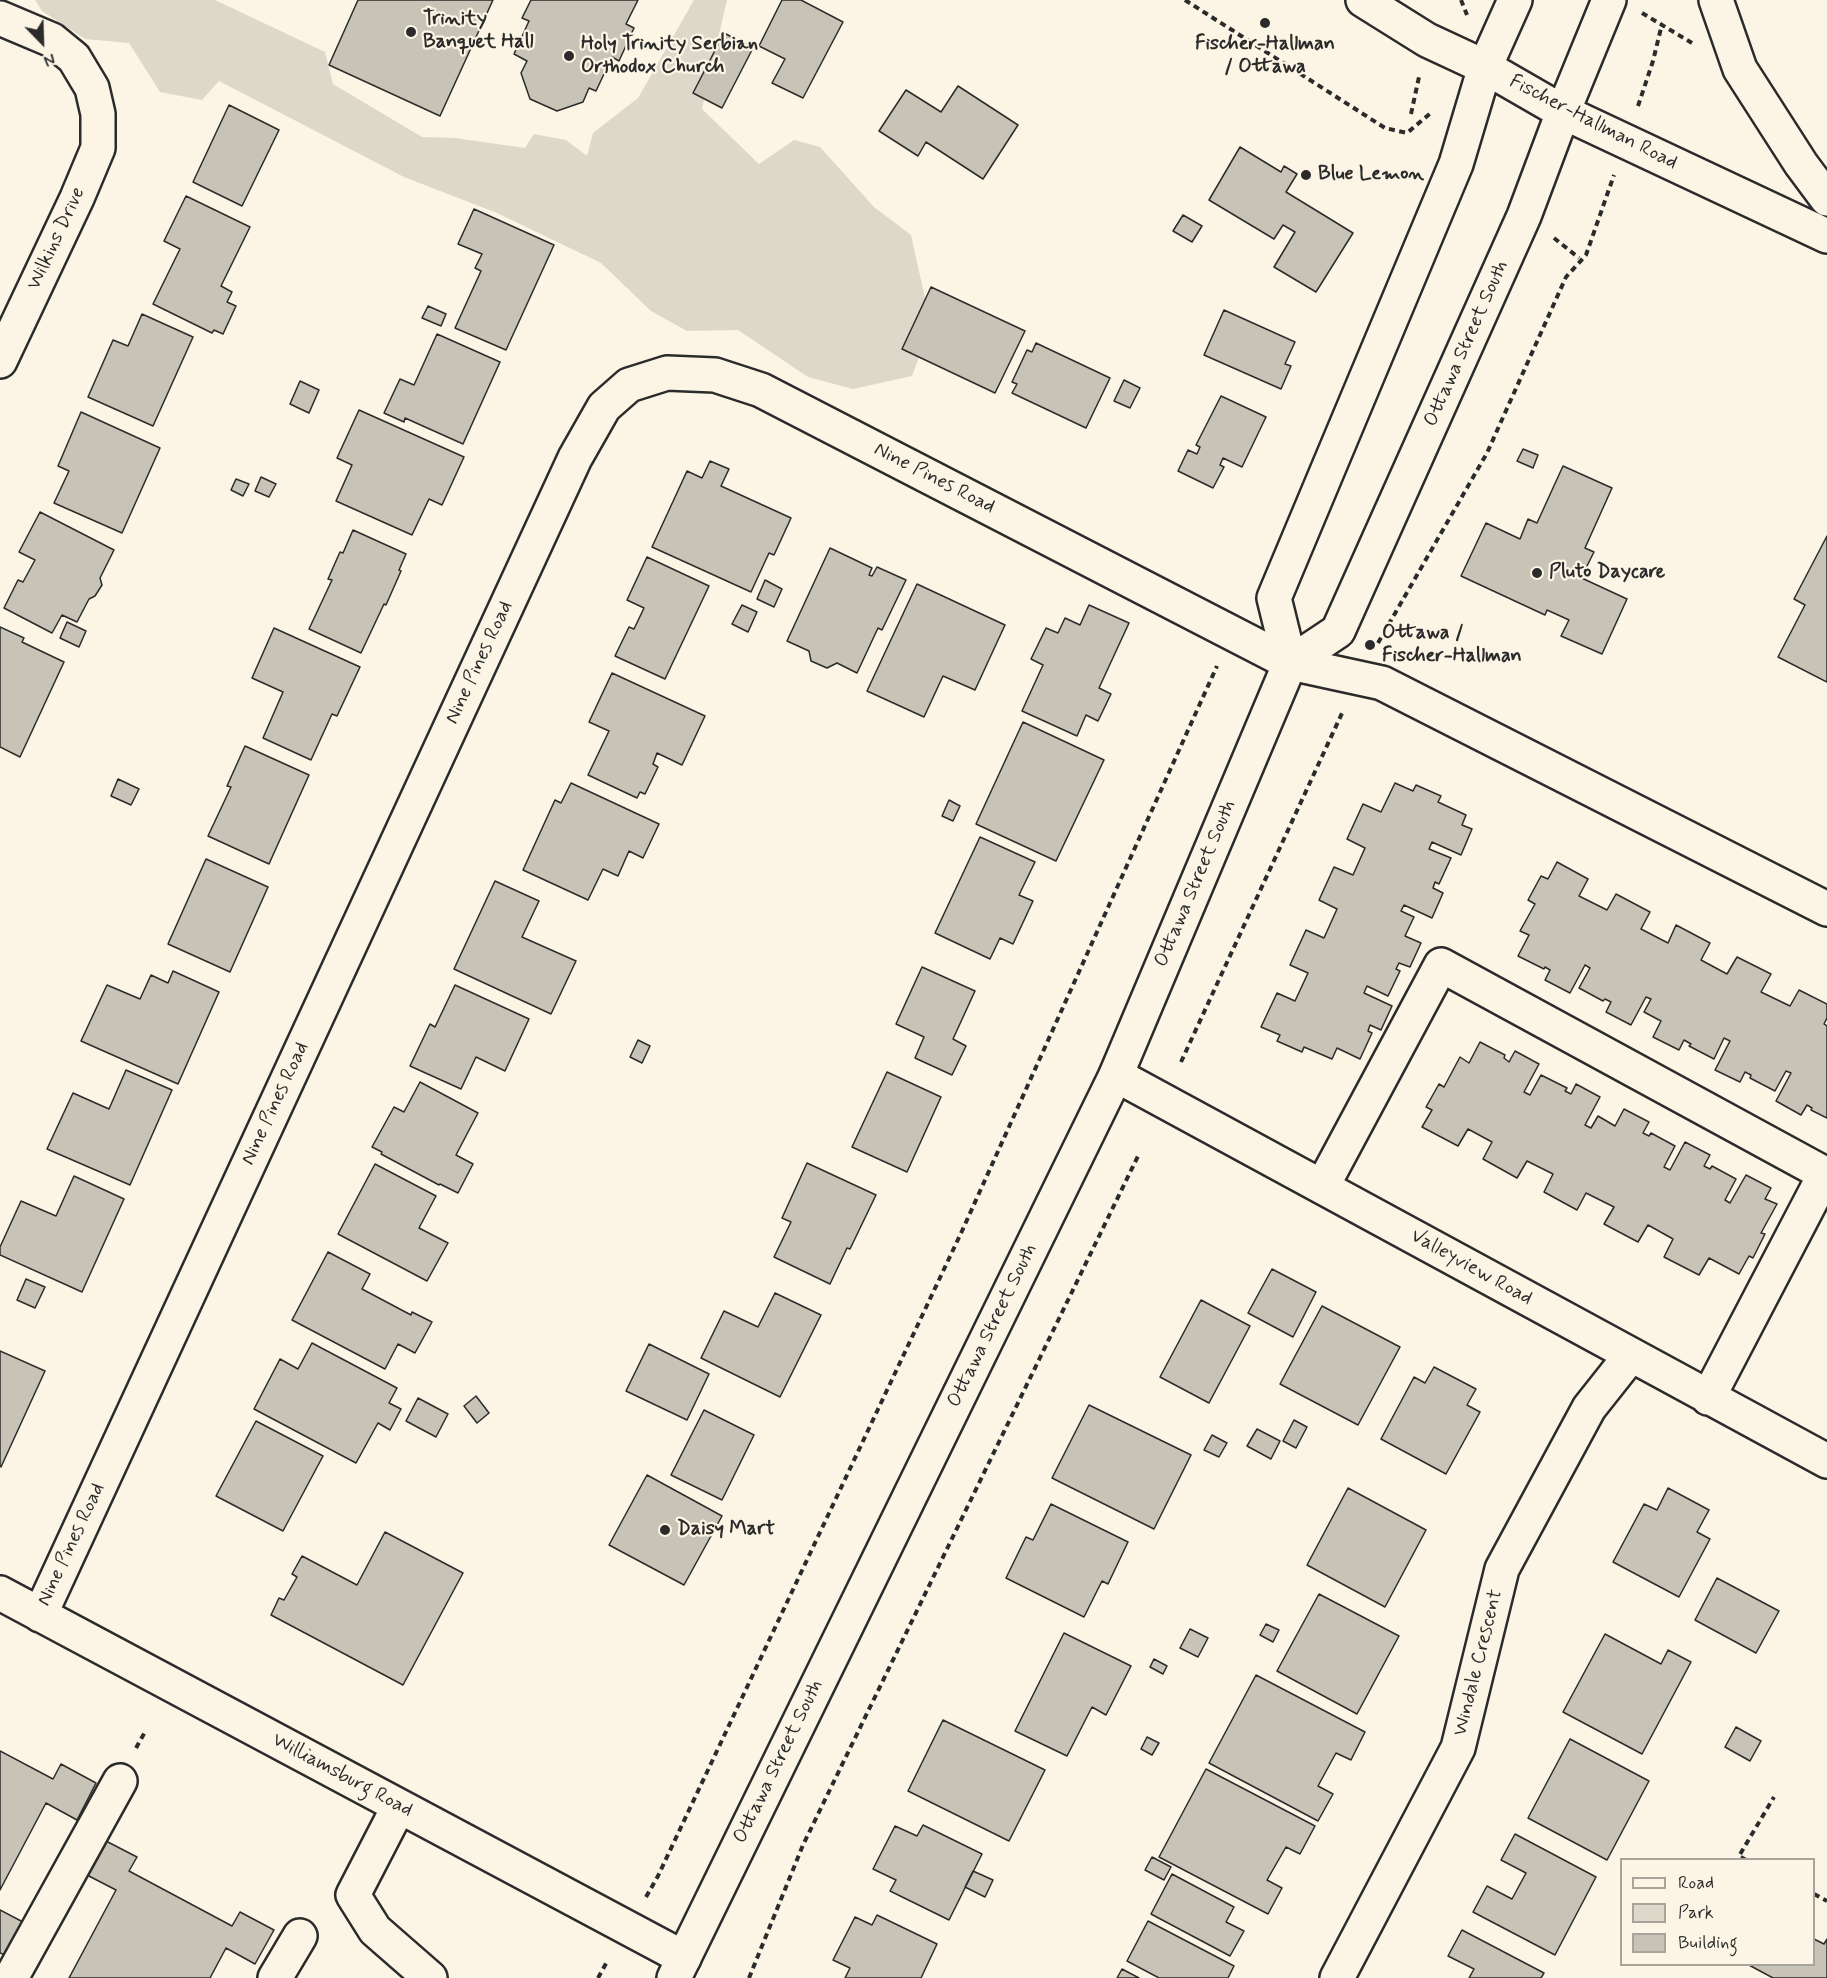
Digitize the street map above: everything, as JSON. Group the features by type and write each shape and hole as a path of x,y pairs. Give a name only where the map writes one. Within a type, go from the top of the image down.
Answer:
{"street":[{"name":"Fischer-Hallman Road","path":"1364,0 1427,40 1485,67 1563,112 1827,236"},
{"path":"1290,663 1274,598 1456,164 1485,67 1515,0"},
{"name":"Ottawa Street South","path":"679,1968 1116,1075 1290,663 1338,631 1524,216 1609,0"},
{"path":"1716,0 1740,69 1801,165 1827,199"},
{"name":"Wilkins Drive","path":"0,18 52,40 74,58 92,88 98,114 98,148 77,198 0,361"},
{"name":"Nine Pines Road","path":"40,1615 575,458 604,407 629,385 667,373 715,375 761,390 1290,663 1382,683 1827,909"},
{"path":"1322,1187 1440,965 1825,1174 1708,1398"},
{"name":"Valleyview Road","path":"1116,1075 1827,1461"},
{"name":"Windale Crescent","path":"1337,1978 1458,1748 1502,1569 1589,1408 1631,1355"},
{"name":"Williamsburg Road","path":"0,1593 399,1806 679,1968"},
{"path":"11,1978 120,1781"},
{"path":"399,1806 353,1895 375,1930 430,1978"},
{"path":"275,1978 300,1935"}],"path":[{"path":"1185,0 1384,128 1407,133 1433,111"},
{"path":"1643,13 1662,24 1653,61"},
{"path":"658,1876 962,1231 1221,657"},
{"path":"749,1978 802,1845 1139,1154"},
{"path":"135,1750 145,1732"},
{"path":"1742,1858 1739,1856 1774,1797"}],"green space":[{"path":"35,0 215,0 325,52 333,84 422,137 455,138 525,148 534,134 566,140 587,156 593,133 638,98 694,0 727,0 702,109 759,164 794,140 820,147 874,207 911,235 931,325 912,376 853,389 808,377 738,330 687,331 651,311 601,263 497,213 404,177 219,81 202,100 160,92 129,43 85,39 42,11"}],"building":[{"name":"Trinity Banquet Hall","path":"358,0 493,0 440,116 329,65"},
{"name":"Holy Trinity Serbian Orthodox Church","path":"531,0 638,0 626,24 634,28 619,61 612,57 596,91 589,88 583,102 557,111 530,99 521,73 527,61 514,54 529,21 522,18"},
{"path":"782,0 801,0 843,22 803,98 772,83 785,59 759,46"},
{"path":"724,33 753,48 722,108 693,93"},
{"path":"958,86 1018,125 983,179 926,142 918,156 879,131 906,90 941,112"},
{"path":"229,105 279,130 242,206 193,182"},
{"path":"1240,147 1281,172 1284,166 1297,174 1286,192 1353,233 1316,292 1274,267 1295,232 1283,225 1274,239 1209,200"},
{"path":"186,196 250,227 221,286 232,292 227,302 236,306 223,334 214,330 212,333 153,304 180,249 164,241"},
{"path":"474,209 554,245 506,350 455,328 481,271 475,268 482,254 458,244"},
{"path":"1183,215 1202,226 1192,242 1173,231"},
{"path":"931,287 1025,331 995,393 902,349"},
{"path":"428,306 446,314 441,326 422,318"},
{"path":"1224,310 1295,342 1285,364 1291,366 1281,389 1204,355"},
{"path":"142,314 193,337 153,426 88,397 113,340 128,346"},
{"path":"437,334 500,362 463,444 405,418 404,422 384,413 400,379 414,385"},
{"path":"1036,343 1110,378 1086,428 1012,393 1017,384 1012,382 1027,350 1032,352"},
{"path":"1124,380 1140,388 1130,408 1114,401"},
{"path":"300,381 319,390 309,413 290,404"},
{"path":"1221,396 1266,417 1242,467 1223,458 1220,465 1224,467 1213,488 1178,471 1188,450 1197,454 1200,447 1196,445"},
{"path":"359,410 464,457 442,505 429,499 412,535 336,501 352,465 337,458"},
{"path":"81,412 160,448 122,533 54,503 69,471 58,466"},
{"path":"1523,449 1538,455 1533,468 1517,461"},
{"path":"710,461 729,469 721,486 791,518 774,555 769,553 751,592 652,547 687,471 702,478"},
{"path":"1563,466 1612,488 1585,548 1594,552 1586,568 1577,564 1573,574 1627,599 1602,654 1561,636 1569,620 1547,610 1545,615 1461,576 1486,523 1520,539 1528,519 1537,523"},
{"path":"261,477 276,484 269,497 255,491"},
{"path":"236,479 249,484 243,496 231,490"},
{"path":"40,512 114,550 100,578 102,585 95,596 89,599 77,622 62,615 52,633 4,608 18,580 23,582 35,560 19,552"},
{"path":"353,530 406,554 386,605 384,604 361,653 309,629 332,580 328,579 340,552 343,553"},
{"path":"1827,536 1827,682 1778,657 1805,605 1794,599"},
{"path":"830,548 872,568 869,575 872,576 877,567 906,580 882,630 878,628 857,673 837,663 827,668 811,661 809,651 787,641"},
{"path":"647,557 709,586 665,679 615,656 629,627 634,629 644,608 627,600"},
{"path":"765,580 782,589 774,607 757,599"},
{"path":"917,584 1005,625 975,690 943,676 924,717 867,691"},
{"path":"742,605 757,612 748,632 732,624"},
{"path":"1089,605 1129,623 1099,688 1111,694 1098,721 1086,715 1077,736 1022,711 1043,665 1031,659 1046,628 1058,633 1065,618 1080,625"},
{"path":"67,622 86,631 79,647 60,638"},
{"path":"0,627 24,638 22,642 64,662 20,757 0,747"},
{"path":"274,628 360,667 337,716 332,714 311,760 263,738 283,692 252,678"},
{"path":"612,673 705,716 682,765 657,753 653,764 658,767 645,794 640,792 637,798 588,775 609,731 589,722"},
{"path":"1023,722 1104,760 1056,861 976,824"},
{"path":"245,746 309,775 269,864 208,836 231,787 227,786"},
{"path":"118,779 139,789 131,805 111,796"},
{"path":"571,783 659,824 643,858 629,851 618,876 603,869 588,900 523,870 555,800 561,803"},
{"path":"1395,783 1413,791 1416,785 1441,796 1438,802 1466,815 1462,825 1472,829 1461,855 1432,842 1429,849 1451,858 1439,884 1435,882 1433,888 1443,893 1432,918 1404,905 1401,911 1414,917 1405,936 1421,943 1410,967 1399,963 1396,969 1400,971 1388,996 1367,986 1364,993 1392,1006 1381,1030 1370,1025 1368,1031 1372,1033 1360,1059 1337,1048 1332,1059 1304,1047 1302,1052 1277,1041 1280,1035 1261,1027 1277,993 1295,1001 1308,973 1290,965 1306,930 1324,938 1337,909 1319,900 1334,867 1353,875 1365,848 1347,839 1363,804 1381,812"},
{"path":"949,800 960,806 953,821 942,816"},
{"path":"980,837 1035,862 1019,895 1033,901 1013,944 1000,938 990,959 935,933"},
{"path":"206,859 268,887 230,972 168,944"},
{"path":"1557,862 1588,879 1579,896 1607,910 1616,894 1650,912 1641,929 1668,943 1676,925 1710,943 1701,960 1727,974 1737,957 1771,974 1761,992 1790,1006 1799,990 1827,1004 1827,1018 1824,1024 1827,1026 1827,1118 1811,1110 1812,1108 1807,1105 1801,1115 1776,1101 1791,1073 1786,1071 1775,1091 1750,1078 1751,1075 1745,1072 1740,1082 1715,1070 1730,1041 1724,1038 1714,1059 1689,1046 1691,1044 1684,1040 1679,1050 1653,1037 1661,1021 1644,1012 1651,999 1646,997 1631,1025 1606,1012 1611,1002 1605,999 1603,1001 1579,988 1590,968 1585,965 1570,993 1545,980 1550,970 1518,956 1529,935 1520,931 1535,904 1528,900 1541,876 1548,879"},
{"path":"495,881 539,901 522,937 576,961 551,1014 454,969"},
{"path":"922,967 975,991 953,1039 966,1046 952,1075 915,1058 924,1037 896,1024"},
{"path":"173,971 219,992 178,1084 81,1041 107,985 140,999 151,975 168,983"},
{"path":"455,985 529,1019 505,1071 476,1057 461,1089 410,1066 430,1024 435,1027"},
{"path":"638,1040 650,1046 642,1063 630,1057"},
{"path":"1480,1042 1505,1055 1504,1058 1509,1062 1515,1051 1539,1064 1524,1092 1530,1095 1541,1075 1567,1088 1565,1091 1571,1094 1576,1084 1600,1097 1585,1125 1591,1128 1598,1116 1615,1126 1624,1109 1649,1122 1643,1133 1649,1136 1651,1133 1675,1146 1664,1167 1670,1170 1685,1142 1710,1155 1704,1166 1710,1169 1712,1166 1736,1179 1725,1200 1730,1203 1746,1175 1771,1188 1765,1199 1777,1204 1761,1233 1765,1234 1753,1258 1749,1256 1739,1274 1709,1258 1699,1275 1664,1257 1673,1239 1648,1225 1638,1242 1604,1224 1614,1207 1586,1193 1577,1210 1544,1192 1553,1174 1527,1161 1517,1178 1483,1159 1492,1142 1468,1129 1458,1146 1422,1127 1432,1110 1426,1107 1439,1084 1444,1087 1460,1057 1469,1063"},
{"path":"126,1070 172,1090 130,1185 47,1149 73,1093 109,1109"},
{"path":"887,1072 941,1097 907,1172 852,1147"},
{"path":"420,1082 478,1113 456,1155 473,1164 458,1193 381,1154 382,1152 372,1147 394,1107 404,1112"},
{"path":"807,1163 876,1195 830,1284 774,1257 791,1222 782,1218"},
{"path":"375,1164 436,1196 419,1228 448,1243 427,1281 338,1234"},
{"path":"74,1176 124,1199 82,1292 0,1255 0,1247 21,1201 56,1216"},
{"path":"328,1252 370,1274 362,1289 411,1315 412,1312 432,1322 415,1353 398,1344 385,1369 292,1320"},
{"path":"1272,1269 1316,1292 1293,1337 1248,1313"},
{"path":"26,1279 45,1287 35,1308 17,1300"},
{"path":"775,1293 821,1315 780,1397 701,1358 724,1311 758,1327"},
{"path":"1201,1300 1250,1326 1209,1403 1160,1377"},
{"path":"1322,1306 1400,1347 1358,1425 1280,1384"},
{"path":"312,1343 397,1388 389,1403 401,1409 390,1430 378,1423 356,1463 254,1409 280,1359 298,1369"},
{"path":"649,1344 709,1374 687,1420 626,1391"},
{"path":"0,1351 45,1371 1,1467 0,1466"},
{"path":"1434,1367 1476,1389 1467,1405 1480,1412 1446,1474 1381,1439 1414,1377 1425,1383"},
{"path":"476,1396 489,1413 477,1423 464,1406"},
{"path":"418,1398 448,1414 436,1437 406,1421"},
{"path":"1089,1405 1191,1455 1154,1529 1052,1478"},
{"path":"704,1410 754,1435 722,1500 671,1475"},
{"path":"1294,1420 1307,1427 1296,1448 1283,1441"},
{"path":"256,1421 323,1456 283,1531 216,1496"},
{"path":"1257,1429 1280,1441 1271,1459 1247,1446"},
{"path":"1212,1435 1227,1443 1219,1457 1204,1450"},
{"name":"Daisy Mart","path":"647,1475 722,1516 684,1585 609,1545"},
{"path":"1348,1488 1426,1530 1385,1607 1307,1565"},
{"path":"1668,1488 1709,1510 1697,1532 1710,1539 1679,1597 1613,1562 1644,1504 1657,1510"},
{"path":"1051,1504 1128,1542 1108,1584 1102,1581 1084,1617 1006,1578 1026,1537 1033,1540"},
{"path":"385,1532 463,1573 403,1685 271,1615 279,1598 284,1600 297,1577 292,1574 302,1556 357,1585"},
{"path":"1717,1578 1779,1611 1756,1653 1695,1620"},
{"path":"1319,1594 1399,1636 1357,1714 1277,1671"},
{"path":"1266,1624 1279,1630 1273,1642 1260,1635"},
{"path":"1190,1629 1208,1638 1198,1657 1180,1648"},
{"path":"1064,1633 1131,1666 1106,1715 1092,1707 1067,1756 1015,1731"},
{"path":"1605,1634 1661,1664 1668,1650 1691,1662 1642,1754 1563,1712"},
{"path":"1154,1659 1167,1666 1163,1674 1150,1667"},
{"path":"1256,1675 1365,1732 1351,1760 1336,1753 1318,1786 1333,1794 1318,1821 1209,1763"},
{"path":"943,1720 1045,1770 1009,1841 908,1791"},
{"path":"1736,1727 1761,1741 1750,1761 1725,1747"},
{"path":"1147,1737 1159,1743 1152,1755 1141,1749"},
{"path":"1570,1739 1649,1781 1607,1860 1528,1818"},
{"path":"0,1751 53,1779 61,1764 96,1783 77,1820 46,1803 0,1890"},
{"path":"1206,1769 1315,1826 1300,1854 1286,1847 1267,1880 1282,1888 1268,1914 1159,1857"},
{"path":"923,1825 982,1854 949,1920 890,1891 896,1880 873,1869 895,1826 917,1836"},
{"path":"1515,1834 1596,1877 1555,1955 1473,1912 1487,1886 1512,1899 1526,1873 1501,1860"},
{"path":"104,1840 137,1857 129,1871 232,1926 240,1912 274,1930 255,1964 226,1948 210,1978 69,1978 116,1890 85,1874"},
{"path":"1152,1857 1171,1867 1164,1880 1145,1870"},
{"path":"973,1871 993,1880 985,1897 965,1887"},
{"path":"1172,1874 1234,1907 1226,1922 1244,1931 1230,1956 1151,1914"},
{"path":"0,1910 23,1922 5,1955 0,1953"},
{"path":"877,1915 937,1944 921,1978 845,1978 850,1968 833,1960 855,1917 872,1925"},
{"path":"1148,1921 1234,1966 1228,1978 1159,1978 1127,1961"},
{"path":"1462,1930 1544,1973 1541,1978 1469,1978 1474,1969 1448,1956"},
{"path":"1827,1939 1827,1978 1773,1978 1751,1966 1815,1966 1815,1940 1824,1944"},
{"path":"1122,1969 1139,1978 1117,1978"}],"place":[{"name":"Fischer-Hallman / Ottawa","path":"1265,23"},
{"name":"Trinity Banquet Hall","path":"411,32"},
{"name":"Holy Trinity Serbian Orthodox Church","path":"569,56"},
{"name":"Blue Lemon","path":"1306,175"},
{"name":"Pluto Daycare","path":"1537,573"},
{"name":"Ottawa / Fischer-Hallman","path":"1370,645"},
{"name":"Daisy Mart","path":"665,1530"}]}
